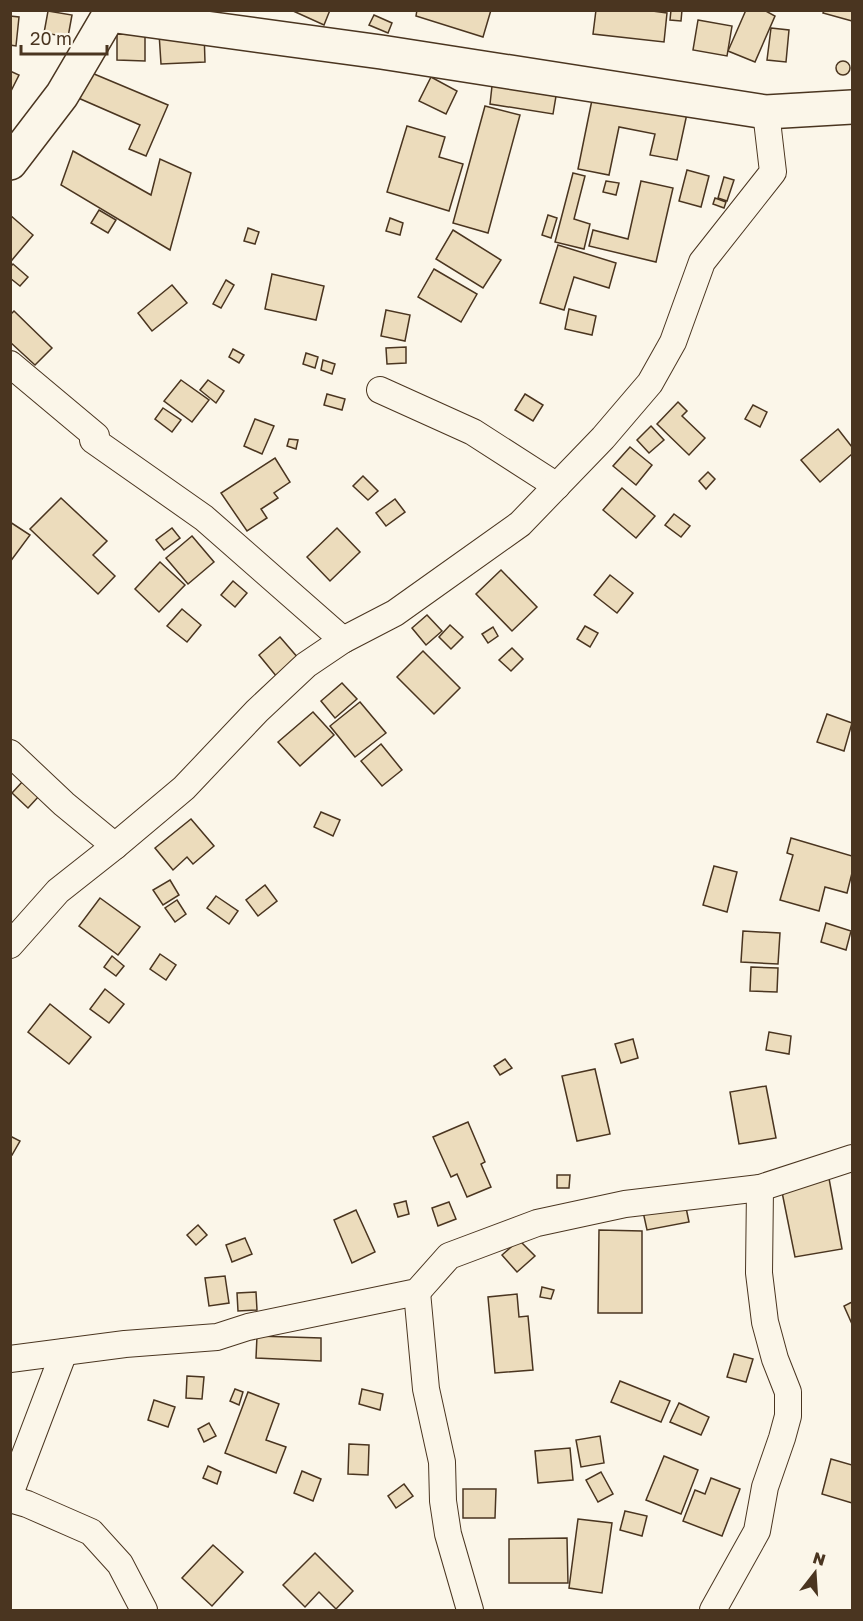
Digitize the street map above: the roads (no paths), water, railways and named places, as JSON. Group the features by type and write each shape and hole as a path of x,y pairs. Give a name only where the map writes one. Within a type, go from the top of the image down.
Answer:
{"main road":[{"path":"10,163 62,95 106,13 381,52 766,112 852,107"}],"street":[{"path":"10,945 58,891 184,788 256,711 306,665 343,640 395,614 520,525 603,438 650,383 673,342 702,262 773,172 766,112"},
{"path":"10,364 96,436 93,440 204,518 343,640"},
{"path":"380,390 473,432 557,486"},
{"path":"10,753 64,804 115,846"},
{"path":"10,1359 125,1344 217,1336 248,1327 417,1292 449,1256 537,1223 625,1204 760,1188 852,1158"},
{"path":"713,1611 757,1531 765,1487 788,1416 788,1392 775,1359 768,1331 759,1273 760,1188"},
{"path":"417,1292 426,1389 442,1462 443,1501 448,1534 470,1611"},
{"path":"10,1494 64,1352"},
{"path":"10,1499 91,1532 120,1564 144,1611"}]}
